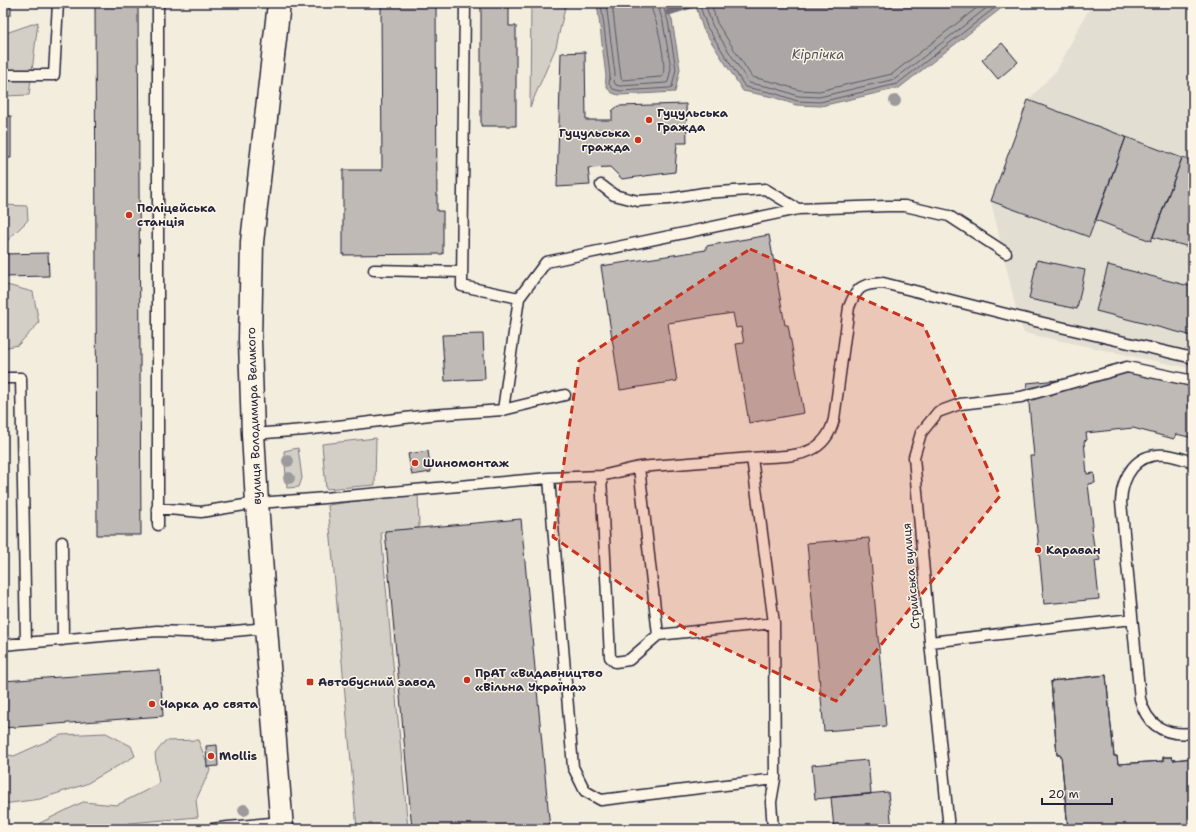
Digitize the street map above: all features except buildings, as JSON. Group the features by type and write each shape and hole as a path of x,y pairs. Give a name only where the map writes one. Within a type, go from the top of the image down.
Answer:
{"main road":[{"name":"вулиця Володимира Великого","path":"278,3 252,242 250,340 257,503 282,826"}],"lane":[{"path":"3,75 54,75 58,3"},
{"path":"158,3 158,525"},
{"path":"465,3 462,286 519,298"},
{"path":"601,185 614,195 638,202 704,193 765,189 798,209"},
{"path":"503,410 519,298 546,262 798,209 905,206 949,216 1006,253"},
{"path":"374,270 462,272"},
{"path":"157,508 201,512 257,503 548,478 600,476 639,467 805,453 821,444 832,428 848,307 855,292 868,284 883,283 1018,317 1193,358"},
{"name":"Стрийська вулиця","path":"949,829 930,642 914,457 921,433 938,412 960,404 1021,397 1127,366 1193,381"},
{"path":"3,378 21,378 26,643"},
{"path":"253,434 304,430 430,412 503,410 564,395"},
{"path":"1193,462 1165,455 1149,456 1138,462 1130,471 1124,481 1121,492 1140,699 1145,714 1151,722 1159,728 1171,732 1193,733"},
{"path":"752,458 774,623 775,779 771,802 773,829"},
{"path":"639,467 658,635"},
{"path":"600,476 610,657 615,662 629,660 658,635 774,623"},
{"path":"548,478 573,767 585,791 601,800 775,779"},
{"path":"62,542 63,640"},
{"path":"930,642 1132,619"},
{"path":"3,645 158,631 213,633 266,628"},
{"path":"212,829 228,827 282,826"}],"highlighted area":[{"path":"750,249 924,326 1000,496 836,701 690,632 553,537 579,361"}],"shaded area":[{"path":"531,3 566,3 556,47 530,107"},
{"path":"1092,3 1193,3 1193,369 1024,333 1018,317 991,201 1028,100 1057,70"},
{"path":"38,22 29,95 3,96 3,34"},
{"path":"3,205 27,206 28,220 3,245"},
{"path":"3,284 33,292 39,323 18,345 3,348"},
{"path":"376,438 375,485 326,489 322,444"},
{"path":"298,448 302,478 299,487 287,488 284,451"},
{"path":"418,493 419,528 381,532 408,829 357,829 328,505"},
{"path":"106,733 131,746 135,756 86,784 40,799 3,804 3,754 14,756 61,735"},
{"path":"198,740 210,770 196,800 198,817 130,823 116,829 34,829 40,823 83,802 117,805 159,784 155,754 165,741"}],"water":[{"path":"597,3 665,3 672,20 680,69 675,92 620,95 613,93 608,89 606,83"},
{"name":"Кірпічка","path":"695,3 1008,3 899,88 821,106 796,105 773,97 743,91 703,29"}],"waterway":[{"path":"669,12 695,4"}],"place":[{"name":"Гуцульська Гражда","path":"649,120"},
{"name":"Гуцульська гражда","path":"638,140"},
{"name":"Поліцейська станція","path":"129,215"},
{"name":"Шиномонтаж","path":"415,463"},
{"name":"Караван","path":"1038,550"},
{"name":"ПрАТ «Видавництво «Вільна Україна»","path":"467,680"},
{"name":"Автобусний завод","path":"310,682"},
{"name":"Чарка до свята","path":"152,704"},
{"name":"Mollis","path":"211,756"}]}
